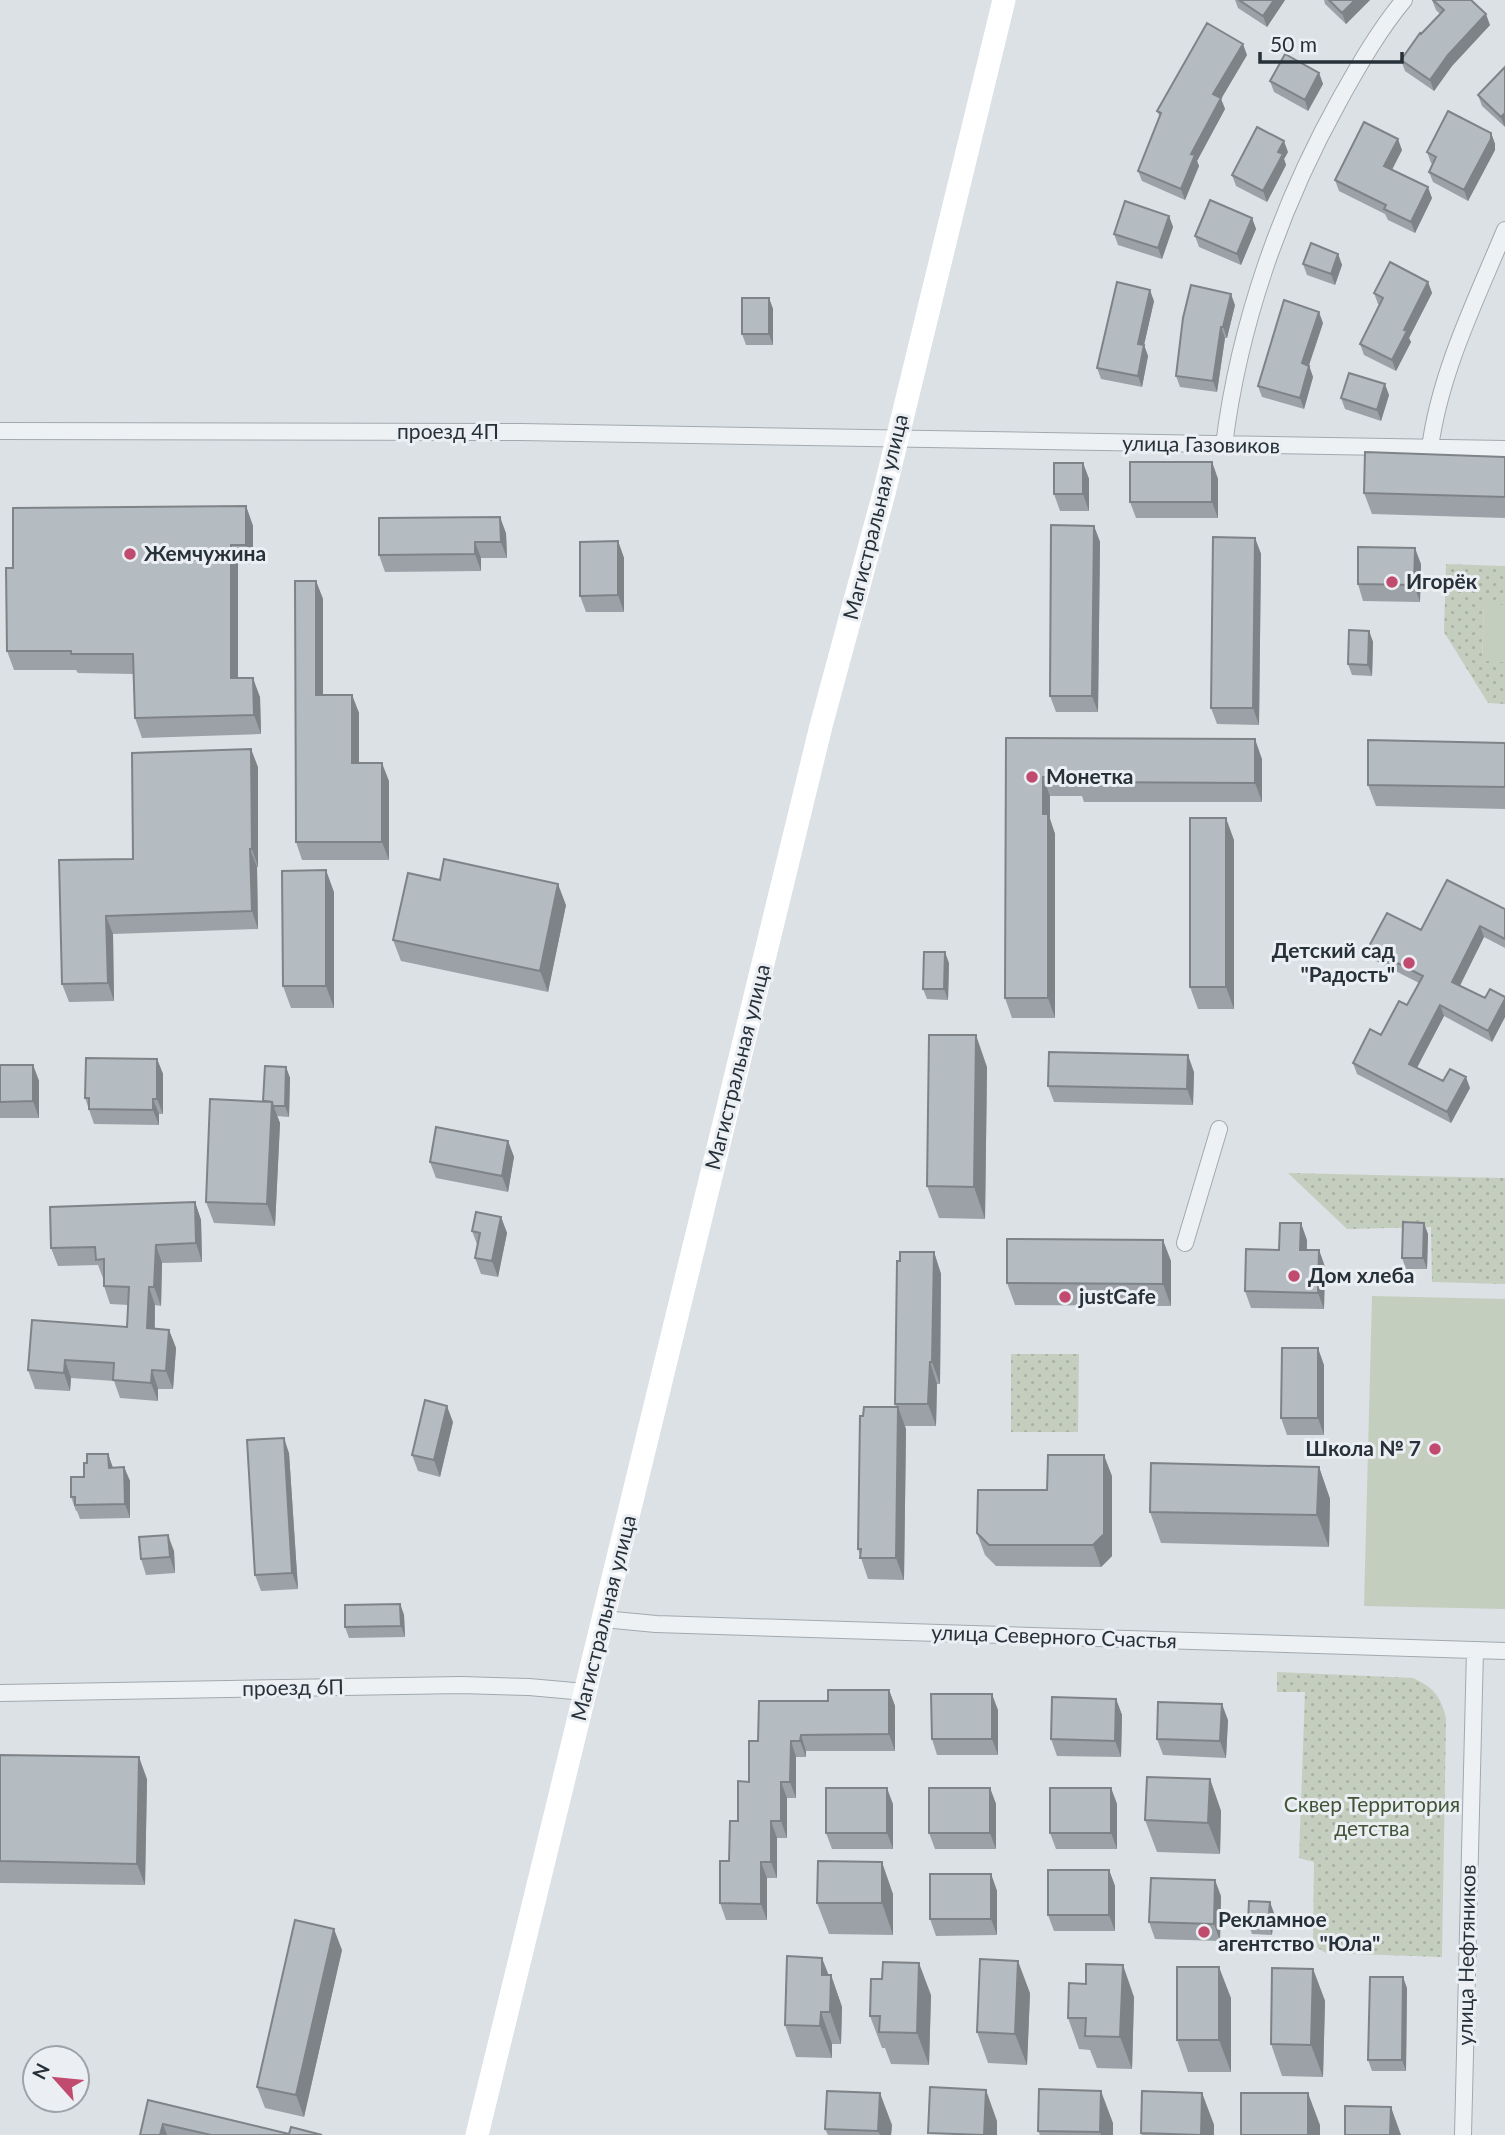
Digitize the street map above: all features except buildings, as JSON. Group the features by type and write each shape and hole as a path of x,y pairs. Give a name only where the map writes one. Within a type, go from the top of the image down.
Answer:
{"main road":[{"name":"Магистральная улица","path":"477,2135 821,726 896,440 1004,0"}],"street":[{"path":"1224,445 1229,402 1253,304 1294,194 1318,139 1358,67 1404,0"},
{"path":"1430,448 1434,416 1444,384 1505,230"},
{"name":"проезд 4П","path":"0,431 506,432 896,440"},
{"name":"улица Газовиков","path":"896,440 1505,449"},
{"path":"1185,1243 1219,1129"},
{"name":"улица Северного Счастья","path":"603,1619 656,1624 1505,1651"},
{"name":"улица Нефтяников","path":"1463,2135 1475,1650"},
{"name":"проезд 6П","path":"0,1693 461,1685 585,1692"}],"green space":[{"path":"1446,564 1505,566 1505,605 1484,605 1482,660 1505,662 1505,704 1488,703 1444,632"},
{"path":"1484,604 1505,605 1505,662 1482,661"},
{"path":"1288,1173 1505,1178 1505,1284 1432,1282 1431,1227 1347,1229"},
{"name":"Школа № 7","path":"1372,1296 1505,1299 1505,1609 1364,1606"},
{"path":"1011,1354 1079,1354 1078,1432 1011,1432"},
{"name":"Сквер Территория детства","path":"1277,1672 1413,1678 1431,1689 1441,1703 1446,1718 1442,1957 1326,1953 1313,1945 1314,1862 1299,1858 1305,1692 1277,1692"}],"place":[{"name":"Жемчужина","path":"130,554"},
{"name":"Игорёк","path":"1392,582"},
{"name":"Монетка","path":"1032,777"},
{"name":"Детский сад \"Радость\"","path":"1409,963"},
{"name":"Дом хлеба","path":"1294,1276"},
{"name":"justCafe","path":"1065,1297"},
{"name":"Школа № 7","path":"1435,1449"},
{"name":"Рекламное агентство \"Юла\"","path":"1204,1932"}]}
